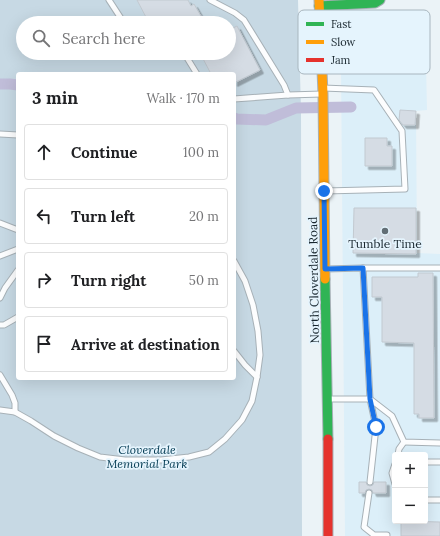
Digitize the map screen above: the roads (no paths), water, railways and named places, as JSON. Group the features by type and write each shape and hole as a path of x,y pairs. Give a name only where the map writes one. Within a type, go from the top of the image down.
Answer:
{"main road":[{"path":"319,3 375,3 380,0"},
{"name":"North Cloverdale Road","path":"322,74 328,399 328,536"}],"lane":[{"path":"109,0 119,16"},
{"path":"210,0 235,13 244,20 288,94"},
{"path":"188,60 196,72"},
{"path":"236,99 323,91 374,90 402,132 405,189 324,191"},
{"path":"0,134 16,135"},
{"path":"0,223 16,229"},
{"path":"0,256 16,250"},
{"path":"0,410 15,412 60,439 78,448 100,456 126,460 161,460 189,457 209,452 225,439 242,420 252,402 257,377 260,355 258,331 253,305 245,281 236,265"},
{"path":"363,268 370,399 376,427 370,482"},
{"path":"325,269 440,268"},
{"path":"0,298 16,273"},
{"path":"0,325 4,325 16,318"},
{"path":"236,354 257,377"},
{"path":"0,375 12,395 15,403 15,412"},
{"path":"328,399 370,399 392,416 404,442"},
{"path":"404,442 440,442"},
{"path":"398,452 404,442"},
{"path":"428,462 440,462"},
{"path":"369,493 364,527 374,535 387,535"},
{"path":"428,500 440,500"}],"waterway":[{"path":"0,84 16,85"},
{"path":"236,119 266,120 296,108 351,107"}],"place":[{"name":"Tumble Time","path":"385,231"}],"park label":[{"name":"Cloverdale Memorial Park","path":"147,457"}]}
